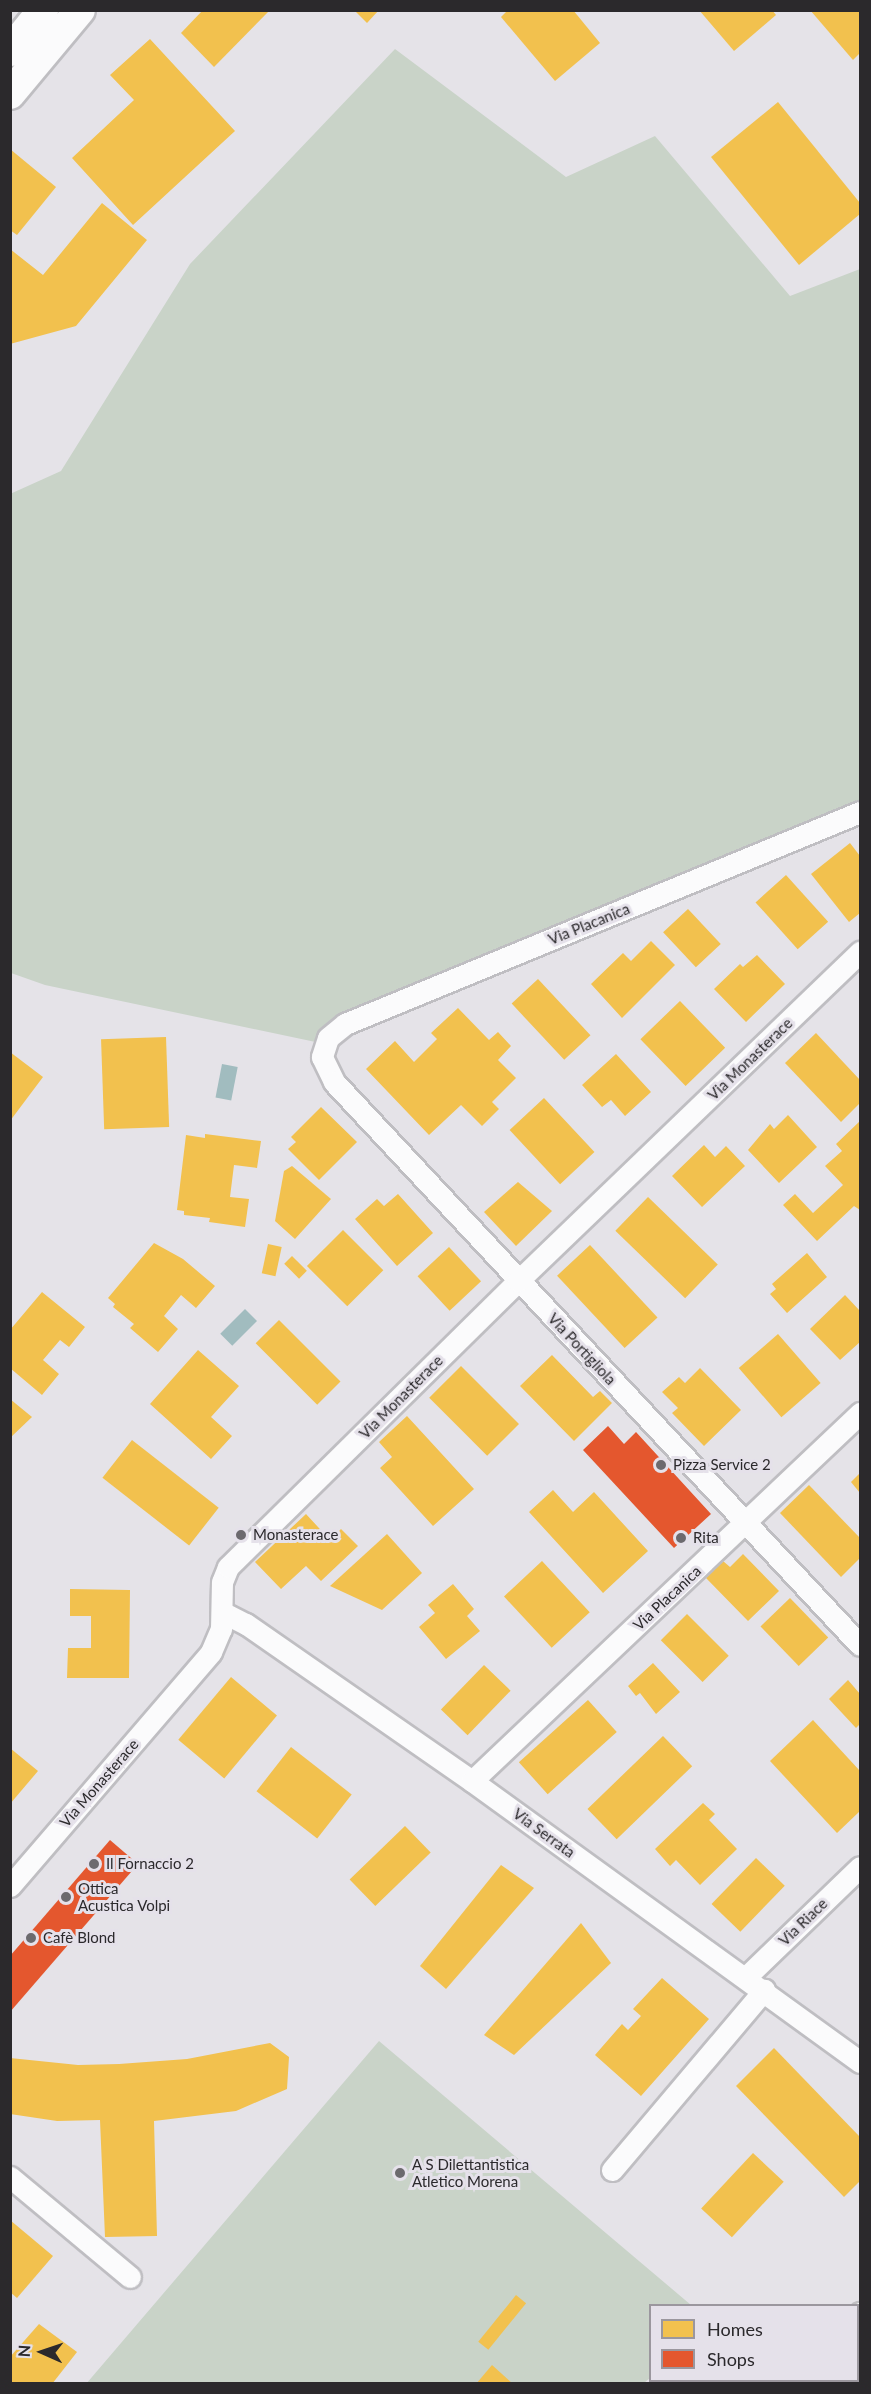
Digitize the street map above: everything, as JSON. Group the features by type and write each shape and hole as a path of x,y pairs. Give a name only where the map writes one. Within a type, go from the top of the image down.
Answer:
{"main road":[{"path":"10,51 43,10"},
{"path":"10,94 80,10"}],"street":[{"name":"Via Placanica","path":"325,1044 345,1024 861,812"},
{"name":"Via Monasterace","path":"10,1886 207,1659 219,1637 222,1582 228,1567 518,1281 861,952"},
{"name":"Via Portigliola","path":"325,1044 324,1064 334,1082 745,1524 861,1645"},
{"name":"Via Placanica","path":"472,1781 861,1413"},
{"name":"Via Serrata","path":"222,1612 246,1624 472,1781 861,2062"},
{"name":"Via Riace","path":"746,1977 861,1867"},
{"path":"612,2170 764,1990"},
{"path":"10,2177 130,2277"}],"shaded area":[{"path":"395,49 566,177 655,136 790,296 860,269 860,812 325,1044 45,985 11,973 10,494 61,471 190,264"},
{"name":"A S Dilettantistica Atletico Morena","path":"379,2041 690,2304 649,2304 649,2379 644,2383 86,2384"}],"water":[{"path":"222,1064 238,1067 231,1100 216,1097"},
{"path":"245,1309 257,1321 232,1346 220,1334"}],"building: Homes":[{"path":"203,10 270,10 214,67 181,33"},
{"path":"354,10 379,10 367,23"},
{"path":"508,10 573,10 600,43 555,81 501,17"},
{"path":"699,10 772,10 776,15 734,51"},
{"path":"810,10 860,10 860,53 853,60"},
{"path":"150,39 235,131 133,225 72,158 134,100 110,75"},
{"path":"778,102 860,203 860,214 799,265 711,157"},
{"path":"10,149 56,187 17,235 10,230"},
{"path":"102,203 147,240 76,326 10,344 10,249 43,275"},
{"path":"850,843 860,856 860,913 849,922 811,874"},
{"path":"786,875 828,922 798,949 756,902"},
{"path":"688,909 721,944 696,967 663,932"},
{"path":"651,941 675,965 622,1018 591,984 623,953 631,961"},
{"path":"757,955 785,984 746,1022 714,989 740,964 743,967"},
{"path":"538,979 591,1035 564,1060 512,1004"},
{"path":"680,1001 725,1048 686,1086 640,1039"},
{"path":"458,1008 489,1040 498,1032 511,1046 498,1060 516,1078 492,1102 499,1109 482,1126 461,1105 429,1135 366,1069 395,1041 414,1062 437,1039 431,1033"},
{"path":"816,1033 860,1080 860,1103 841,1122 785,1063"},
{"path":"166,1037 169,1127 104,1129 101,1039"},
{"path":"10,1052 43,1077 10,1121"},
{"path":"616,1054 651,1092 625,1116 611,1100 602,1107 582,1085"},
{"path":"544,1098 594,1152 560,1184 510,1130"},
{"path":"321,1107 357,1142 319,1180 288,1149 296,1142 291,1137"},
{"path":"788,1115 817,1147 779,1183 748,1150 770,1124 774,1129"},
{"path":"860,1121 860,1210 854,1206 817,1241 783,1205 795,1194 813,1213 843,1185 825,1166 842,1151 836,1144"},
{"path":"205,1134 261,1141 257,1168 234,1165 230,1197 249,1199 245,1227 209,1222 210,1218 184,1215 184,1211 177,1210 186,1135 205,1138"},
{"path":"704,1145 715,1157 726,1146 745,1166 702,1207 672,1176"},
{"path":"292,1166 331,1199 295,1239 275,1221 284,1171"},
{"path":"518,1182 552,1211 516,1246 484,1212"},
{"path":"398,1194 433,1233 397,1266 355,1219 377,1199 384,1206"},
{"path":"648,1197 718,1264 685,1298 615,1231"},
{"path":"343,1230 383,1270 347,1306 307,1266"},
{"path":"154,1243 183,1259 215,1286 196,1308 181,1295 164,1316 178,1329 158,1352 130,1328 134,1324 113,1307 115,1304 108,1298"},
{"path":"268,1244 282,1247 275,1276 262,1273"},
{"path":"590,1245 658,1317 625,1348 557,1276"},
{"path":"449,1247 481,1281 450,1311 418,1276"},
{"path":"807,1253 827,1277 787,1313 770,1294 776,1289 772,1284"},
{"path":"292,1256 307,1271 299,1279 284,1264"},
{"path":"42,1292 85,1327 69,1347 60,1340 43,1360 59,1374 42,1395 10,1368 10,1330"},
{"path":"845,1295 860,1311 860,1342 840,1360 810,1329"},
{"path":"279,1320 341,1382 317,1405 256,1343"},
{"path":"778,1334 821,1383 781,1417 739,1368"},
{"path":"198,1350 239,1386 211,1417 232,1436 211,1459 150,1404"},
{"path":"552,1355 593,1397 600,1391 612,1403 574,1441 520,1386"},
{"path":"461,1366 519,1424 487,1456 429,1398"},
{"path":"700,1368 741,1410 704,1446 672,1413 678,1408 662,1392 679,1377 685,1383"},
{"path":"10,1399 32,1417 10,1438"},
{"path":"407,1416 474,1489 433,1526 380,1468 392,1457 379,1442"},
{"path":"132,1440 219,1508 189,1546 102,1478"},
{"path":"860,1473 860,1493 851,1482"},
{"path":"809,1485 860,1538 860,1558 841,1577 780,1513"},
{"path":"553,1490 573,1512 594,1492 648,1551 603,1593 529,1512"},
{"path":"306,1514 330,1540 341,1529 358,1546 321,1581 306,1566 281,1589 255,1562"},
{"path":"387,1534 422,1573 382,1610 330,1586"},
{"path":"743,1554 779,1591 748,1621 706,1578 723,1561 730,1567"},
{"path":"542,1561 590,1612 552,1648 504,1596"},
{"path":"453,1584 474,1609 467,1616 480,1631 446,1659 419,1627 435,1613 428,1605"},
{"path":"70,1589 130,1590 129,1678 67,1678 68,1648 91,1648 91,1616 70,1616"},
{"path":"790,1598 828,1638 799,1666 761,1626"},
{"path":"687,1614 729,1656 703,1682 661,1640"},
{"path":"653,1663 680,1692 656,1714 640,1693 636,1696 628,1686"},
{"path":"484,1665 511,1691 468,1735 441,1710"},
{"path":"231,1677 277,1716 224,1778 178,1740"},
{"path":"848,1680 860,1694 860,1724 856,1728 829,1699"},
{"path":"588,1700 617,1732 548,1794 519,1762"},
{"path":"813,1720 860,1771 860,1811 837,1833 770,1761"},
{"path":"663,1736 692,1766 617,1839 587,1809"},
{"path":"291,1747 352,1794 317,1839 257,1791"},
{"path":"10,1748 38,1771 10,1804"},
{"path":"703,1803 715,1814 709,1820 737,1849 700,1885 676,1860 670,1866 655,1849"},
{"path":"405,1826 431,1853 375,1906 350,1879"},
{"path":"756,1858 785,1886 740,1932 712,1904"},
{"path":"501,1865 534,1888 446,1989 420,1966"},
{"path":"581,1923 611,1963 514,2055 484,2035"},
{"path":"662,1978 709,2019 641,2096 595,2055 622,2024 628,2030 641,2016 633,2009"},
{"path":"270,2043 289,2057 287,2089 236,2111 154,2121 157,2236 105,2237 100,2120 57,2121 10,2114 10,2058 78,2065 119,2064 187,2059"},
{"path":"774,2048 860,2137 860,2181 844,2197 736,2086"},
{"path":"753,2153 784,2182 732,2237 701,2209"},
{"path":"10,2220 53,2256 17,2298 10,2292"},
{"path":"516,2295 526,2303 488,2350 478,2342"},
{"path":"39,2324 77,2352 52,2384 10,2384 10,2357"},
{"path":"492,2365 513,2384 476,2384"},
{"path":"685,2382 718,2382 719,2384 683,2384"}],"building: Shops":[{"path":"608,1426 624,1444 636,1432 711,1514 674,1548 583,1450"},
{"path":"110,1840 138,1864 10,2012 10,1956"}],"place":[{"name":"Pizza Service 2","path":"661,1465"},
{"name":"Monasterace","path":"241,1535"},
{"name":"Rita","path":"681,1538"},
{"name":"Il Fornaccio 2","path":"94,1864"},
{"name":"Ottica Acustica Volpi","path":"66,1897"},
{"name":"Cafè Blond","path":"31,1938"},
{"name":"A S Dilettantistica Atletico Morena","path":"400,2173"}]}
